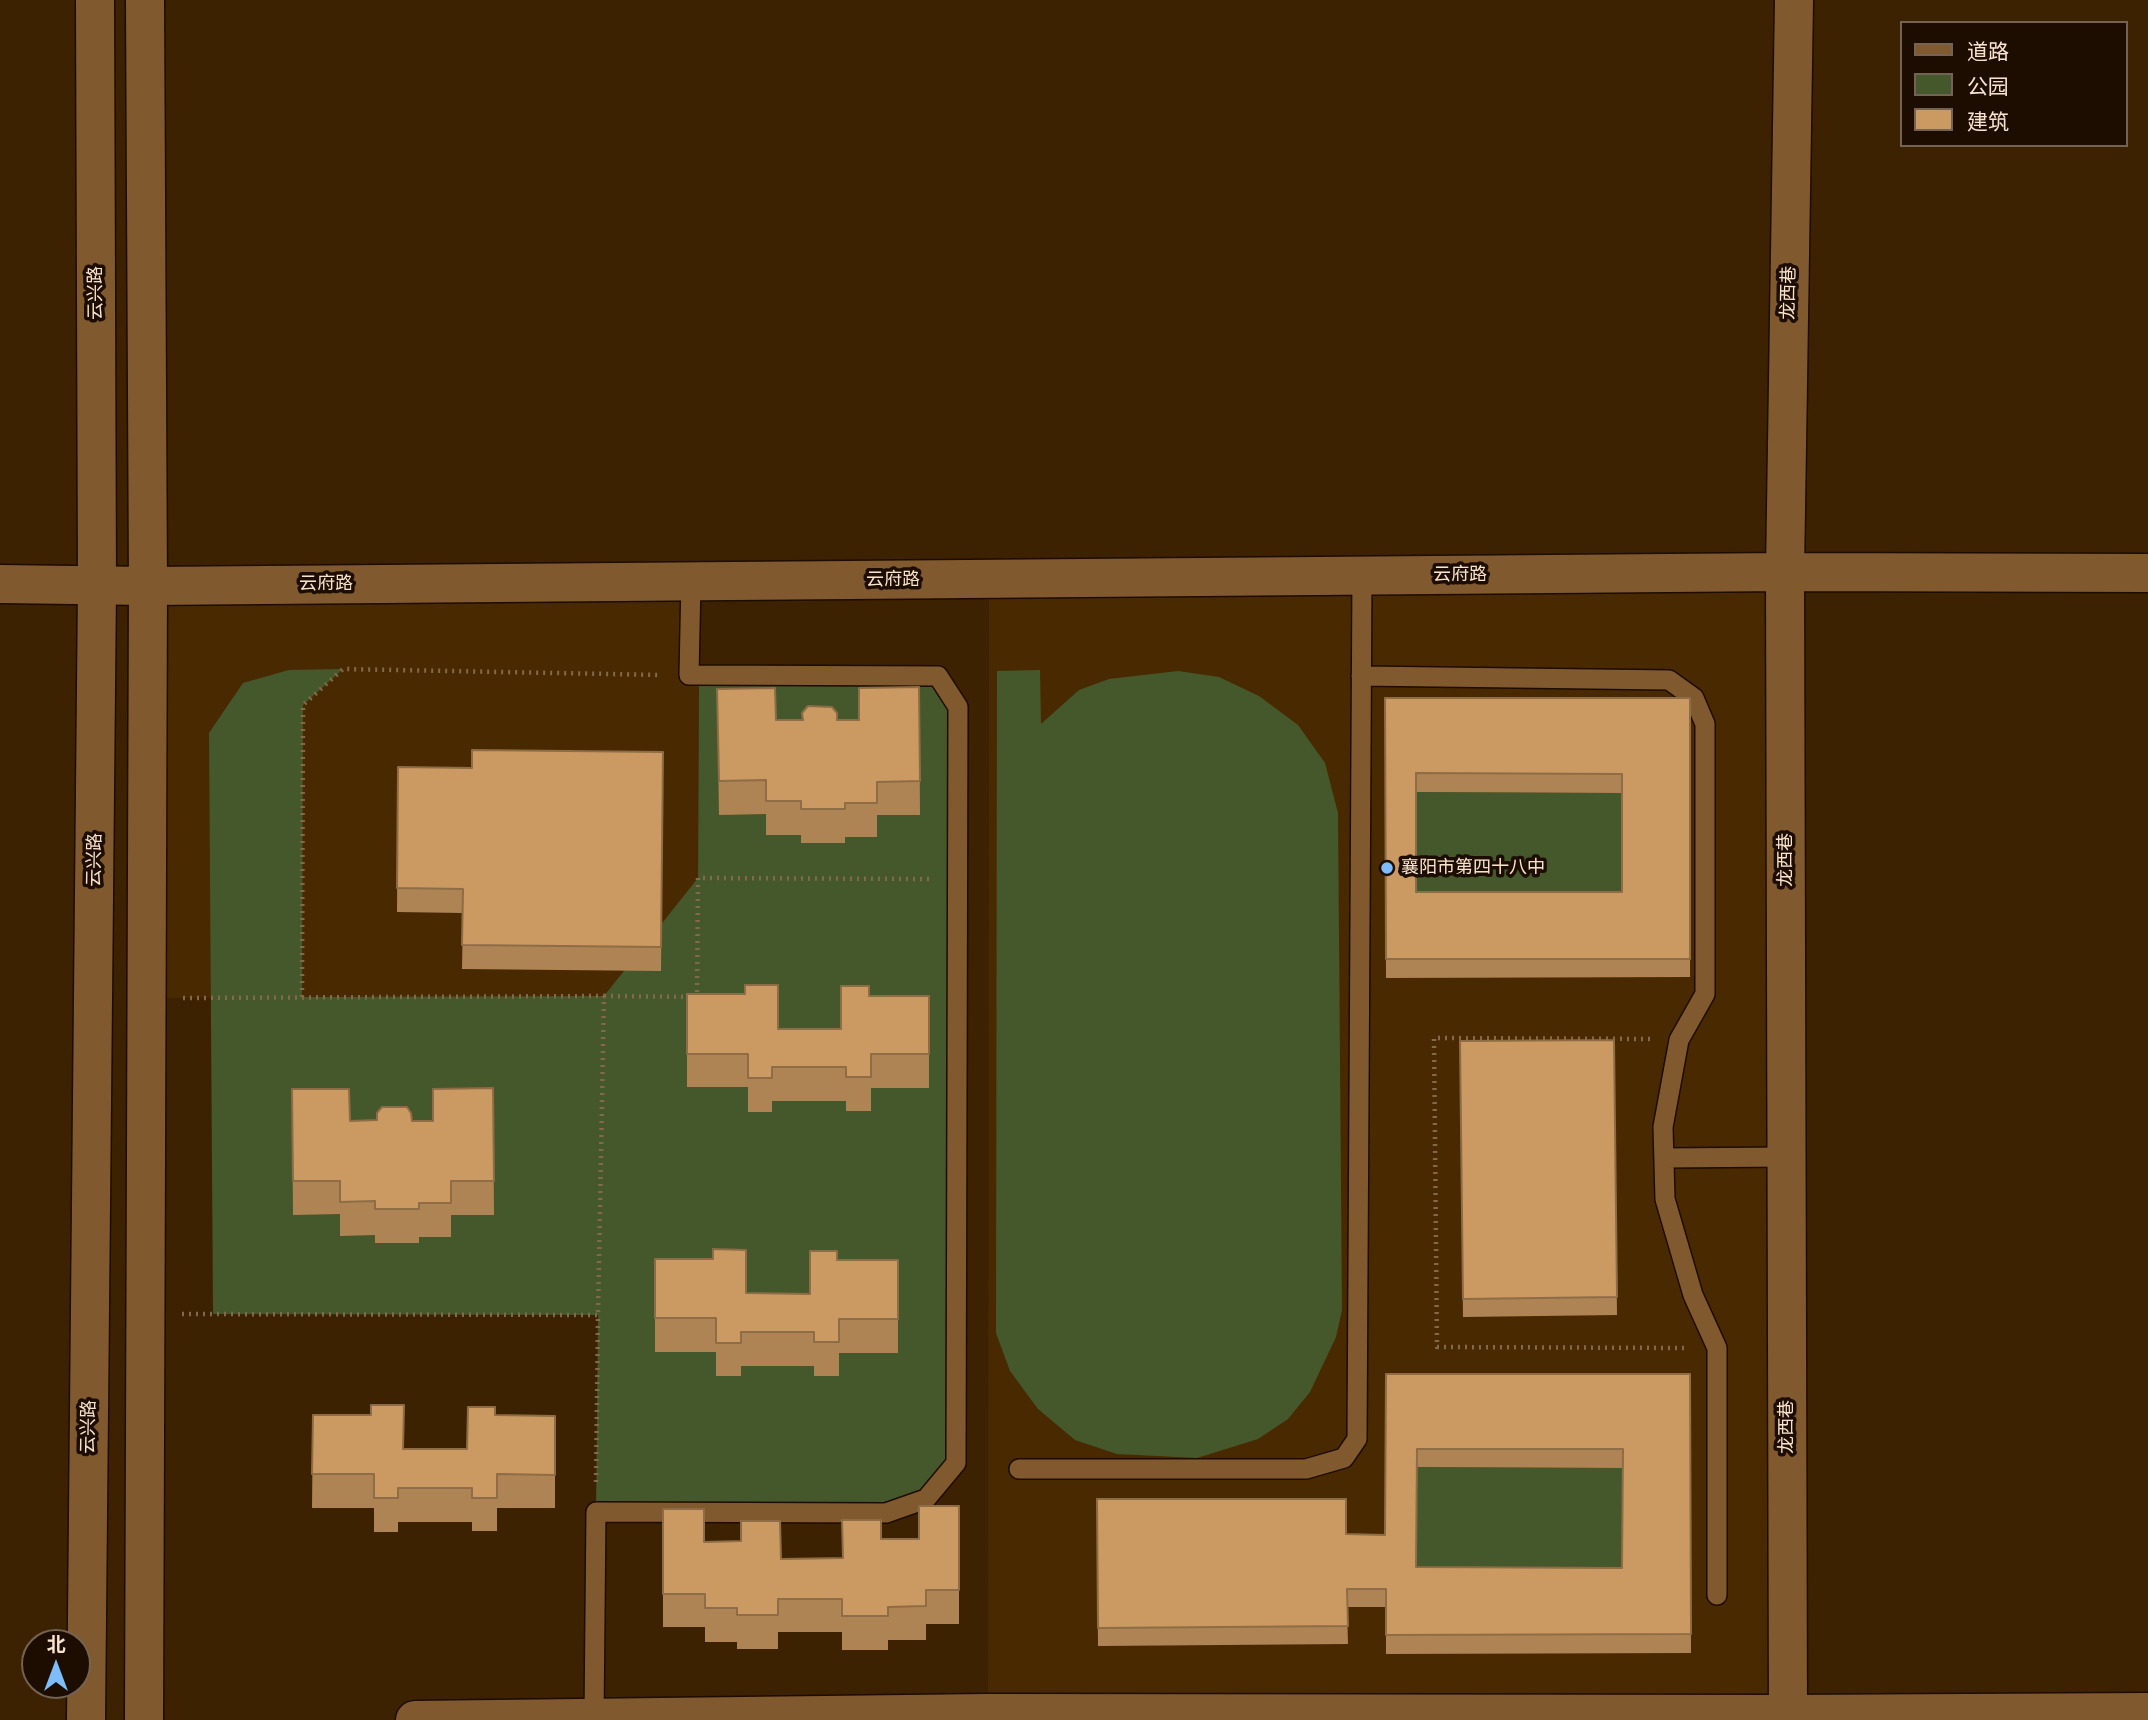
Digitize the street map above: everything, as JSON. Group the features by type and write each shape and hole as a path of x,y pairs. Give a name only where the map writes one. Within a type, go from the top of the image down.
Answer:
{"street":[{"name":"云兴路","path":"86,1720 97,585 95,0"},
{"path":"144,1720 148,586 145,0"},
{"name":"龙西巷","path":"1788,1717 1785,572 1794,0"},
{"name":"云府路","path":"0,584 148,586 1785,572 2148,573"},
{"path":"415,1720 849,1717 988,1713 1788,1717 2148,1712"}],"lane":[{"path":"1019,1469 1306,1469 1343,1458 1357,1439 1362,576"},
{"path":"594,1718 596,1511 886,1513 926,1499 956,1463 958,707 938,677 689,675 691,581"},
{"path":"1361,677 1669,680 1694,698 1705,724 1705,994 1679,1040 1663,1127 1665,1199 1693,1296 1717,1348 1717,1595"},
{"path":"1664,1158 1787,1157"}],"path":[{"path":"302,997 303,705 343,669 689,675"},
{"path":"147,998 697,997 698,878 958,880"},
{"path":"596,1511 604,996"},
{"path":"1679,1040 1434,1038 1437,1346 1717,1348"},
{"path":"146,1314 598,1315"}],"shaded area":[{"name":"襄阳市第四十八中","path":"1785,572 1788,1714 988,1713 989,579"},
{"path":"691,581 699,675 697,997 147,998 148,586"}],"green space":[{"path":"343,669 303,705 302,997 604,996 698,878 699,675 938,676 958,707 956,1463 926,1499 886,1513 596,1512 598,1315 213,1314 209,733 243,683 289,670"},
{"path":"1040,670 1041,724 1079,690 1109,679 1178,671 1219,677 1259,696 1298,725 1325,763 1338,813 1342,1310 1336,1337 1310,1392 1288,1419 1258,1439 1197,1458 1117,1454 1075,1440 1038,1409 1010,1371 996,1333 997,671"},
{"path":"1416,792 1622,793 1622,911 1416,910"},
{"path":"1417,1467 1623,1468 1622,1586 1416,1586"}],"building":[{"path":"919,687 920,781 877,782 877,803 845,803 845,809 801,809 801,801 766,801 766,780 719,781 717,689 775,688 776,720 803,720 802,713 808,706 832,707 837,713 837,720 859,720 859,688"},
{"path":"1385,698 1690,698 1690,959 1386,959","holes":["1416,773 1622,774 1622,892 1416,892"]},
{"path":"472,750 663,752 661,947 462,945 463,889 397,888 398,767 472,768"},
{"path":"745,985 778,985 778,1029 841,1029 841,986 869,986 869,996 929,996 929,1054 871,1054 871,1077 846,1077 846,1067 772,1067 772,1078 748,1078 748,1054 687,1054 687,994 745,994"},
{"path":"1614,1040 1617,1297 1463,1299 1460,1041"},
{"path":"493,1088 494,1181 451,1181 451,1203 419,1203 419,1209 375,1209 375,1201 340,1202 340,1181 293,1181 292,1089 349,1089 350,1121 377,1120 377,1113 382,1107 407,1107 412,1121 433,1121 433,1089"},
{"path":"713,1249 746,1250 746,1293 810,1294 810,1251 837,1251 837,1260 898,1260 898,1319 839,1319 839,1342 814,1342 814,1332 741,1332 741,1343 716,1343 716,1318 655,1318 655,1259 713,1259"},
{"path":"1386,1374 1690,1374 1691,1634 1386,1635 1386,1589 1347,1589 1348,1626 1098,1628 1097,1499 1346,1499 1346,1534 1385,1535","holes":["1417,1449 1623,1449 1622,1568 1416,1567"]},
{"path":"371,1405 404,1405 403,1449 467,1449 468,1407 495,1407 495,1415 555,1416 555,1475 497,1474 497,1498 472,1498 472,1488 398,1488 398,1498 374,1498 374,1474 312,1474 313,1415 371,1415"},
{"path":"919,1506 959,1506 959,1590 926,1590 926,1606 888,1607 888,1616 842,1616 842,1599 778,1599 778,1615 737,1615 737,1608 705,1608 705,1594 663,1594 663,1509 704,1509 704,1542 741,1541 741,1521 780,1521 781,1559 843,1558 842,1520 881,1520 881,1539 919,1539"}],"place":[{"name":"襄阳市第四十八中","path":"1387,868"}]}
